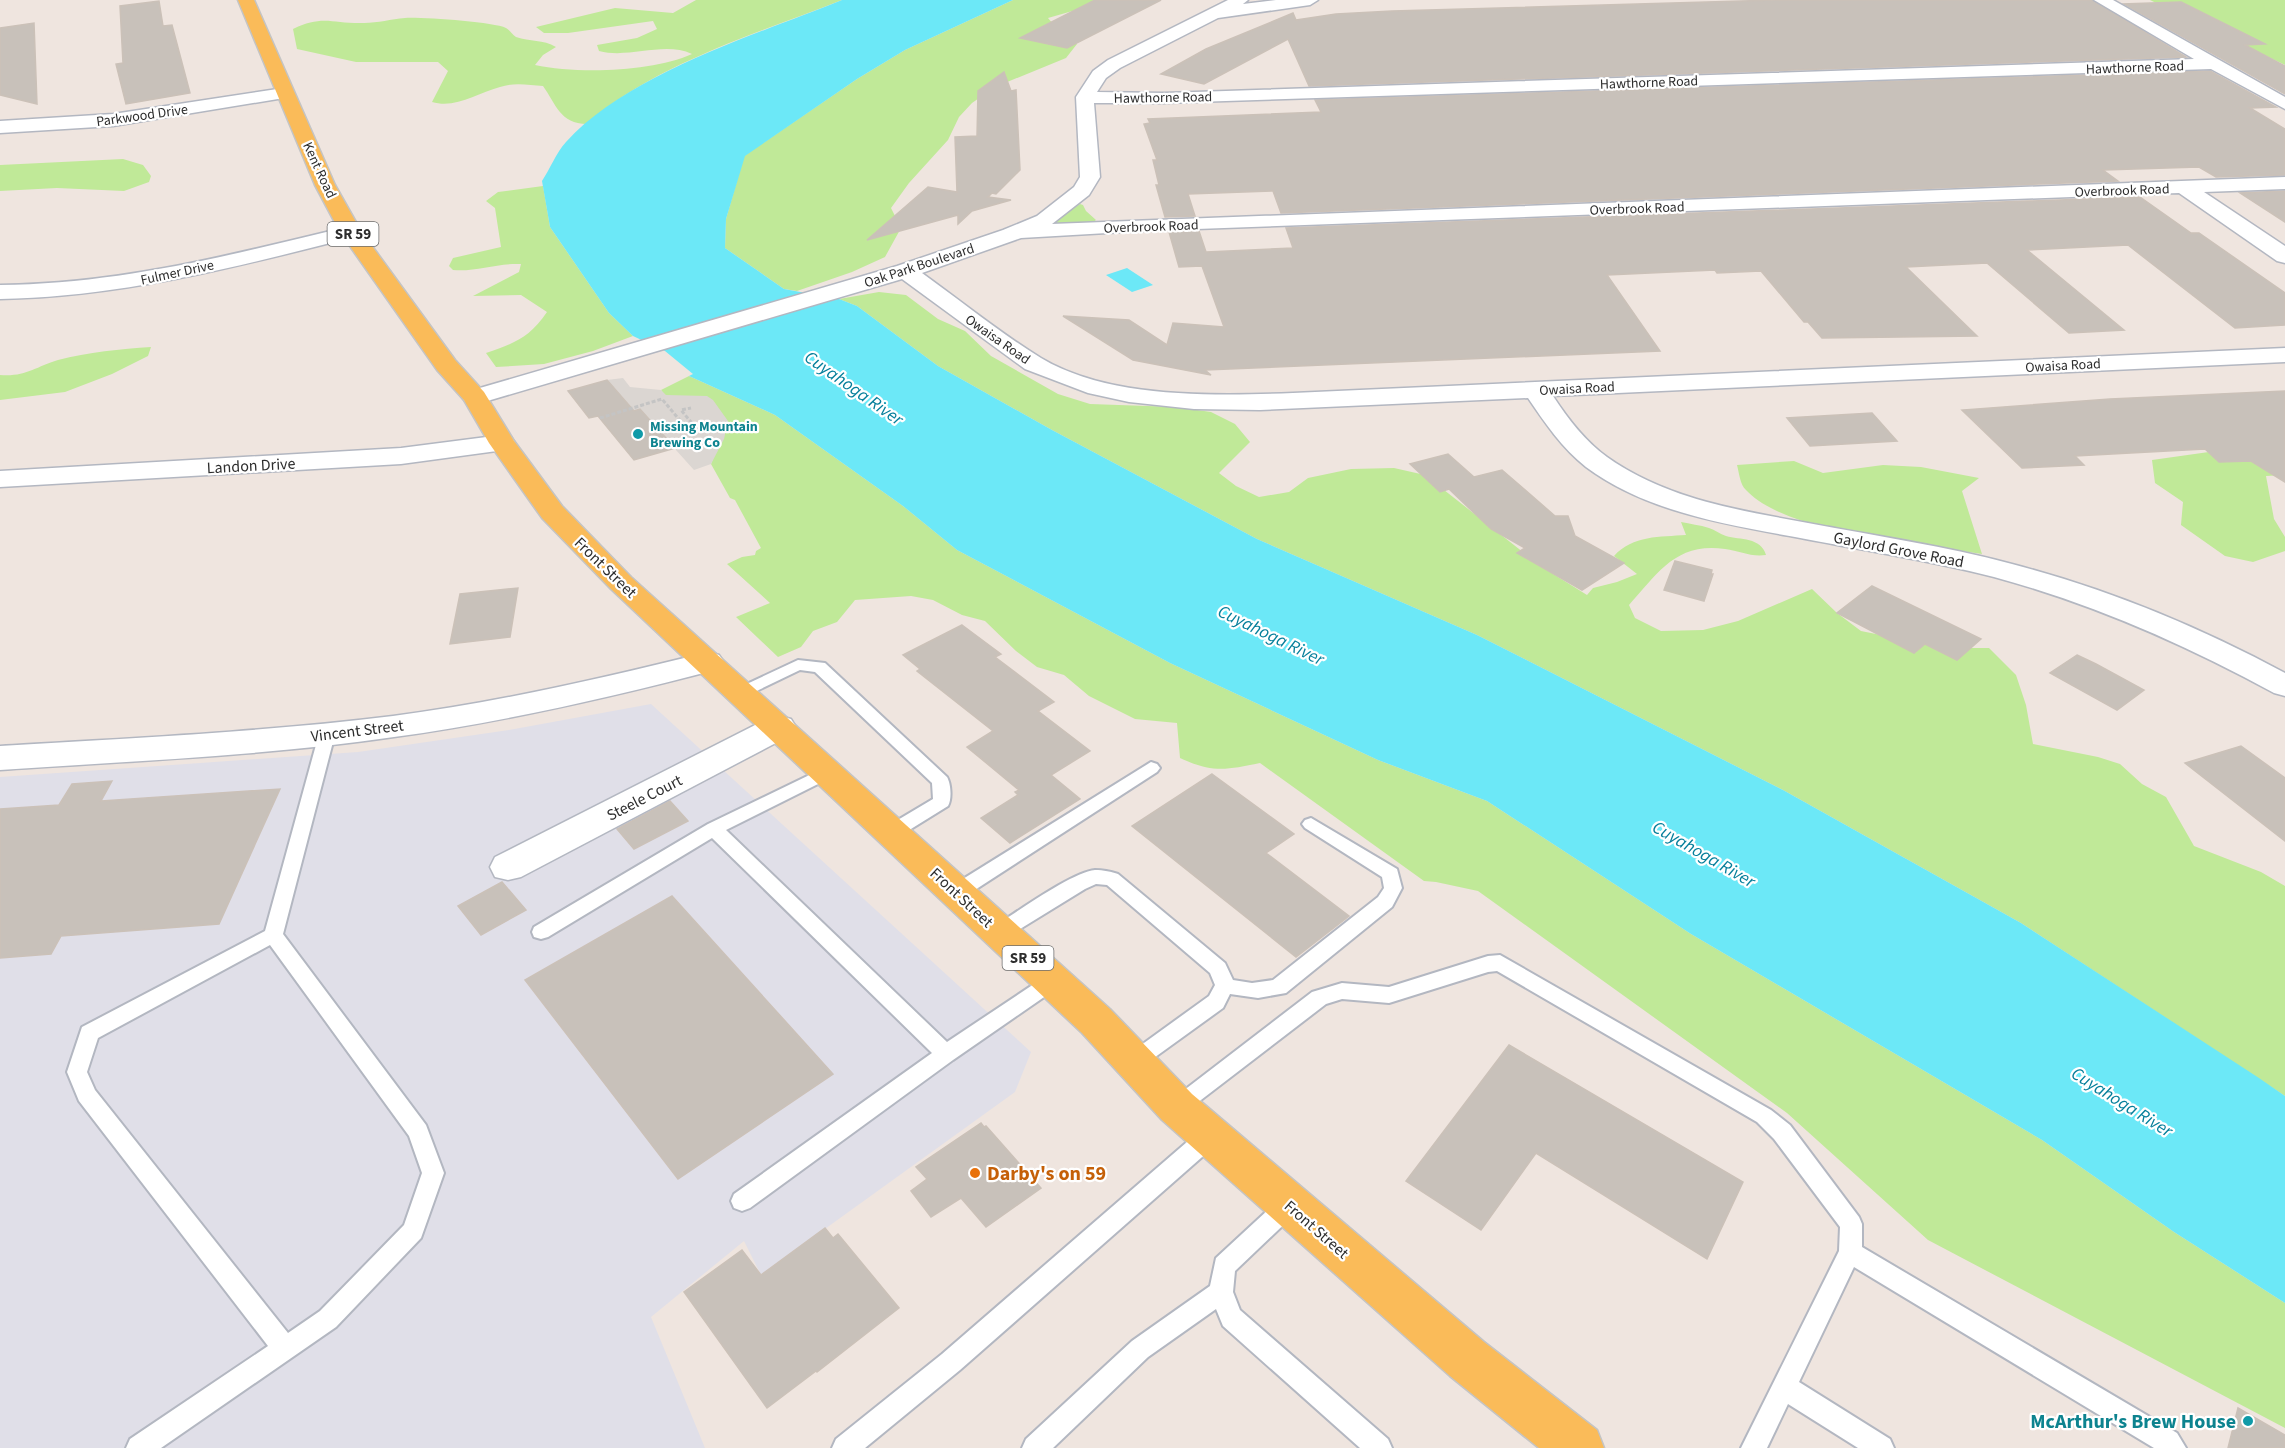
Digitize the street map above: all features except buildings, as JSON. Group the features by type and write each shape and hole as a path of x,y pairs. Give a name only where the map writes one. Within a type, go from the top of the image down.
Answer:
{"main road":[{"name":"Kent Road","path":"246,0 325,185 351,232 446,365 475,397 502,443"},
{"name":"Front Street","path":"502,443 567,529 621,583 779,726 1096,1021 1177,1107 1467,1359 1579,1448"}],"street":[{"path":"1142,225 1106,215 1094,207 1082,191 1090,177 1091,164 1084,98 1105,69 1240,0"},
{"path":"1216,13 1310,0"},
{"path":"2102,0 2285,104"},
{"name":"Hawthorne Road","path":"1084,98 1164,98 2213,64"},
{"name":"Parkwood Drive","path":"0,127 113,120 284,93"},
{"name":"Overbrook Road","path":"1018,232 1142,225 2285,183"},
{"path":"2185,188 2285,256"},
{"name":"Oak Park Boulevard","path":"475,397 905,271 1018,232 1044,220 1082,191"},
{"name":"Fulmer Drive","path":"0,292 85,288 152,278 351,232"},
{"name":"Owaisa Road","path":"905,271 1018,355 1034,364 1075,382 1119,394 1164,401 1230,403 2285,355"},
{"name":"Gaylord Grove Road","path":"1536,390 1570,439 1597,463 1659,494 1741,519 1937,555 2068,589 2184,634 2285,686"},
{"name":"Landon Drive","path":"0,479 401,456 502,443"},
{"name":"Vincent Street","path":"0,758 327,734 440,719 587,693 708,662"},
{"name":"Steele Court","path":"508,867 779,726"}],"lane":[{"path":"742,693 798,665 819,666 941,781 942,802 892,832"},
{"path":"285,1348 86,1095 77,1072 89,1033 273,935 327,734"},
{"path":"957,892 1151,768"},
{"path":"541,932 714,829 828,772"},
{"path":"1000,932 1078,884 1095,877 1112,879 1218,968 1225,985 1243,991 1263,991 1279,987 1384,902 1393,888 1391,874 1311,824"},
{"path":"714,829 946,1054"},
{"path":"139,1448 328,1319 413,1231 433,1173 418,1132 273,935"},
{"path":"1177,1107 1319,998 1342,991 1389,995 1488,964 1500,963 1764,1116 1782,1132 1851,1224 1850,1252 1754,1448"},
{"path":"741,1201 946,1054 1053,981"},
{"path":"1133,1062 1216,1002 1225,985"},
{"path":"845,1448 951,1362 1210,1136"},
{"path":"1289,1205 1224,1266 1221,1292 1231,1318 1378,1448"},
{"path":"1850,1252 2168,1442 2172,1448"},
{"path":"1035,1448 1140,1348 1221,1292"},
{"path":"1784,1387 1881,1448"}],"path":[{"path":"600,418 662,399 688,430 696,428 681,411 691,408"}],"shaded area":[{"path":"623,378 630,387 661,390 666,395 707,396 713,400 728,421 724,439 711,464 694,470 640,410 602,421 598,415 629,406 607,380"},
{"path":"651,704 1031,1052 1015,1092 761,1275 744,1241 651,1317 705,1448 0,1448 0,777 358,752 509,730"}],"green space":[{"path":"696,0 842,0 675,67 643,84 587,124 571,121 565,117 543,86 505,85 458,102 441,104 432,102 448,71 438,62 356,62 297,49 293,29 303,24 320,21 364,23 414,18 473,22 506,28 516,37 556,47 543,55 535,65 572,70 615,70 657,65 692,54 670,49 622,53 599,51 597,45 637,38 657,29 653,21 568,33 544,33 536,27 615,8 673,13"},
{"path":"1013,0 1124,0 1090,6 1048,18 1063,36 1077,44 1066,58 995,87 972,103 959,117 948,140 909,183 891,208 901,228 885,257 852,272 797,291 784,289 725,248 726,219 744,156 857,79 905,50"},
{"path":"2150,0 2285,0 2285,65"},
{"path":"123,159 143,165 151,176 149,182 124,191 57,188 0,191 0,165"},
{"path":"543,186 550,227 609,313 633,336 593,351 544,364 496,367 486,353 527,334 547,312 521,295 473,296 519,272 521,264 462,270 453,270 449,266 453,258 501,247 495,208 486,201 498,192"},
{"path":"1080,204 1096,220 1092,223 1054,225 1054,221"},
{"path":"879,292 906,295 938,319 965,331 991,356 1058,394 1090,404 1176,407 1211,412 1235,424 1250,442 1219,473 1236,486 1259,497 1289,492 1308,478 1351,469 1394,468 1425,475 1542,567 1587,595 1593,588 1637,574 1614,556 1621,549 1647,538 1686,535 1681,522 1709,528 1726,536 1749,540 1760,545 1766,555 1725,549 1693,550 1681,555 1659,571 1629,605 1635,618 1661,631 1703,630 1738,621 1812,589 1837,613 1861,631 1945,648 1989,648 2016,675 2026,705 2033,744 2098,757 2120,764 2142,784 2166,797 2194,846 2261,872 2285,886 2285,1096 2021,923 1783,790 1477,635 1257,539 1052,430 938,366 857,306 839,299"},
{"path":"151,347 148,356 112,374 65,392 0,400 0,375 24,373 58,360 81,355"},
{"path":"689,376 775,415 903,506 957,550 1170,663 1378,760 1487,801 1691,934 2042,1140 2174,1232 2285,1303 2285,1428 1928,1240 1787,1113 1478,891 1424,881 1260,763 1219,769 1201,766 1180,758 1177,723 1135,719 1089,696 1064,675 1037,667 1016,651 985,621 962,615 933,600 911,596 855,600 837,622 813,631 801,647 778,657 736,617 770,603 727,564 742,557 755,555 756,551 761,548 735,500 730,498 711,464 713,459 661,390"},
{"path":"2271,439 2285,475 2266,476 2274,519 2285,537 2285,551 2253,562 2225,556 2181,525 2183,502 2155,483 2152,460 2223,450"},
{"path":"1794,461 1823,473 1883,465 1921,467 1979,478 1962,491 1982,554 1856,535 1792,517 1765,505 1746,490 1741,482 1737,465"}],"water":[{"name":"Cuyahoga River","path":"842,0 1013,0 905,50 857,79 745,156 726,219 725,248 784,289 839,299 857,306 938,366 1052,430 1257,539 1477,635 1783,790 2021,923 2259,1078 2285,1096 2285,1303 2174,1232 2042,1140 1691,934 1487,801 1378,760 1170,663 957,550 903,506 775,415 689,376 693,374 665,351 633,336 609,313 550,227 542,181 559,151 592,118 658,76 733,42"},
{"path":"1127,268 1153,285 1132,292 1106,275"}],"place":[{"name":"Missing Mountain Brewing Co","path":"638,434"},
{"name":"Darby's on 59","path":"975,1173"},
{"name":"McArthur's Brew House","path":"2248,1421"}]}
